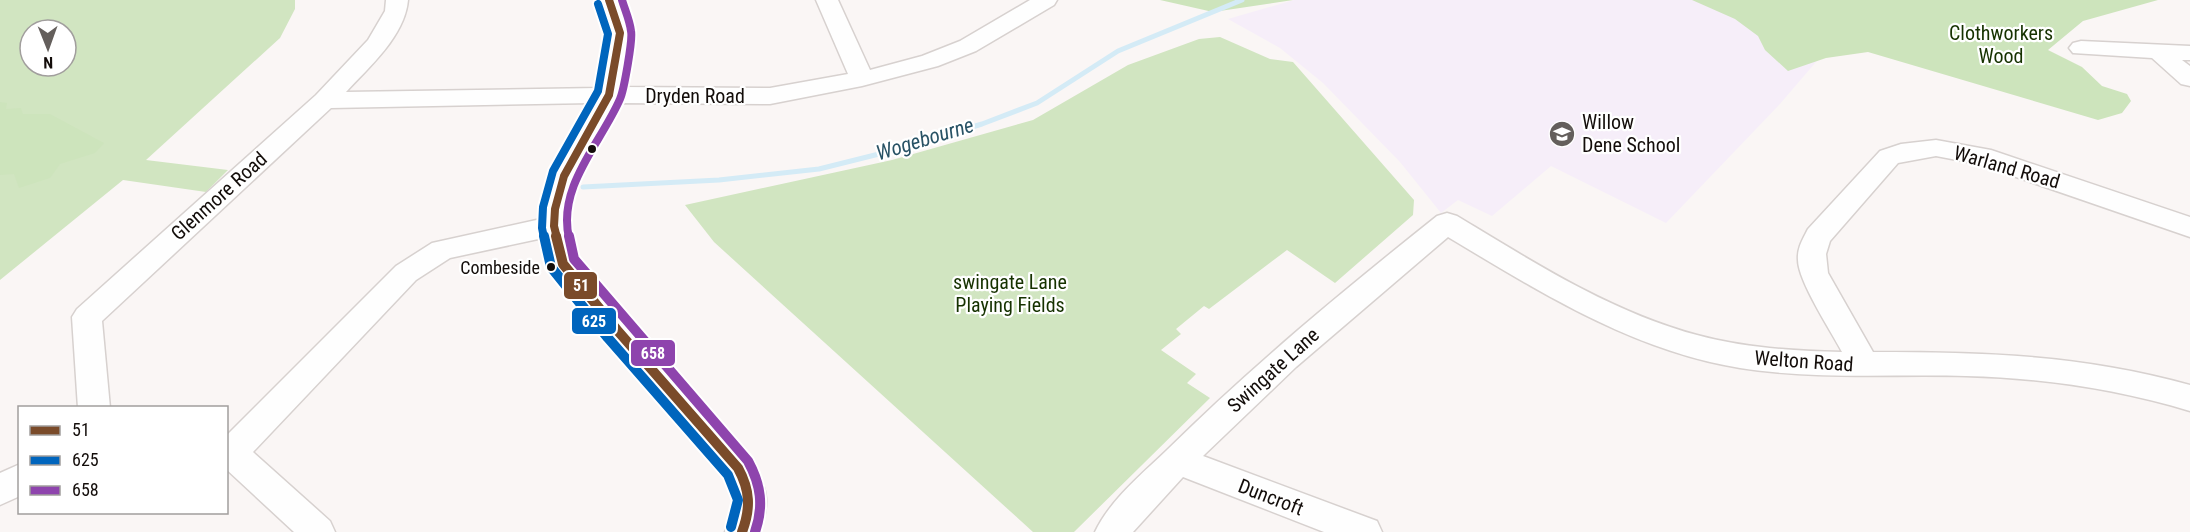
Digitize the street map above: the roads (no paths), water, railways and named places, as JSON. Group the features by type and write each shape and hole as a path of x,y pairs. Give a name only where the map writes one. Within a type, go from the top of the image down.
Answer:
{"street":[{"name":"Glenmore Road","path":"94,406 87,317 325,100 378,43 396,11 397,0"},
{"path":"609,0 620,33 609,95 564,176 555,209 554,226 563,264 617,330 738,468 750,490 750,515 742,532"},
{"path":"826,0 862,79"},
{"name":"Dryden Road","path":"325,100 609,95 770,96 862,79 930,61 968,46 1046,0"},
{"path":"2081,48 2190,53"},
{"path":"2160,53 2190,79"},
{"name":"Warland Road","path":"1865,365 1814,273 1810,260 1812,247 1818,236 1882,162 1901,152 1936,148 1982,156 2190,227"},
{"name":"Welton Road","path":"1447,223 1578,301 1631,326 1672,340 1737,356 1804,364 2038,367 2165,390 2190,398"},
{"name":"Swingate Lane","path":"1112,532 1133,506 1223,415 1329,319 1447,223"},
{"path":"318,532 229,453 406,273 442,250 554,226"},
{"name":"Duncroft","path":"1178,460 1269,497 1365,532"},
{"path":"0,491 18,479"}],"waterway":[{"name":"Wogebourne","path":"583,187 719,180 819,169 899,149 982,124 1037,103 1118,51 1242,0"}],"place":[{"name":"Willow Dene School","path":"1562,134"},
{"name":"Combeside","path":"551,267"}],"park label":[{"name":"Clothworkers Wood","path":"2001,44"},
{"name":"swingate Lane Playing Fields","path":"1010,294"}]}
